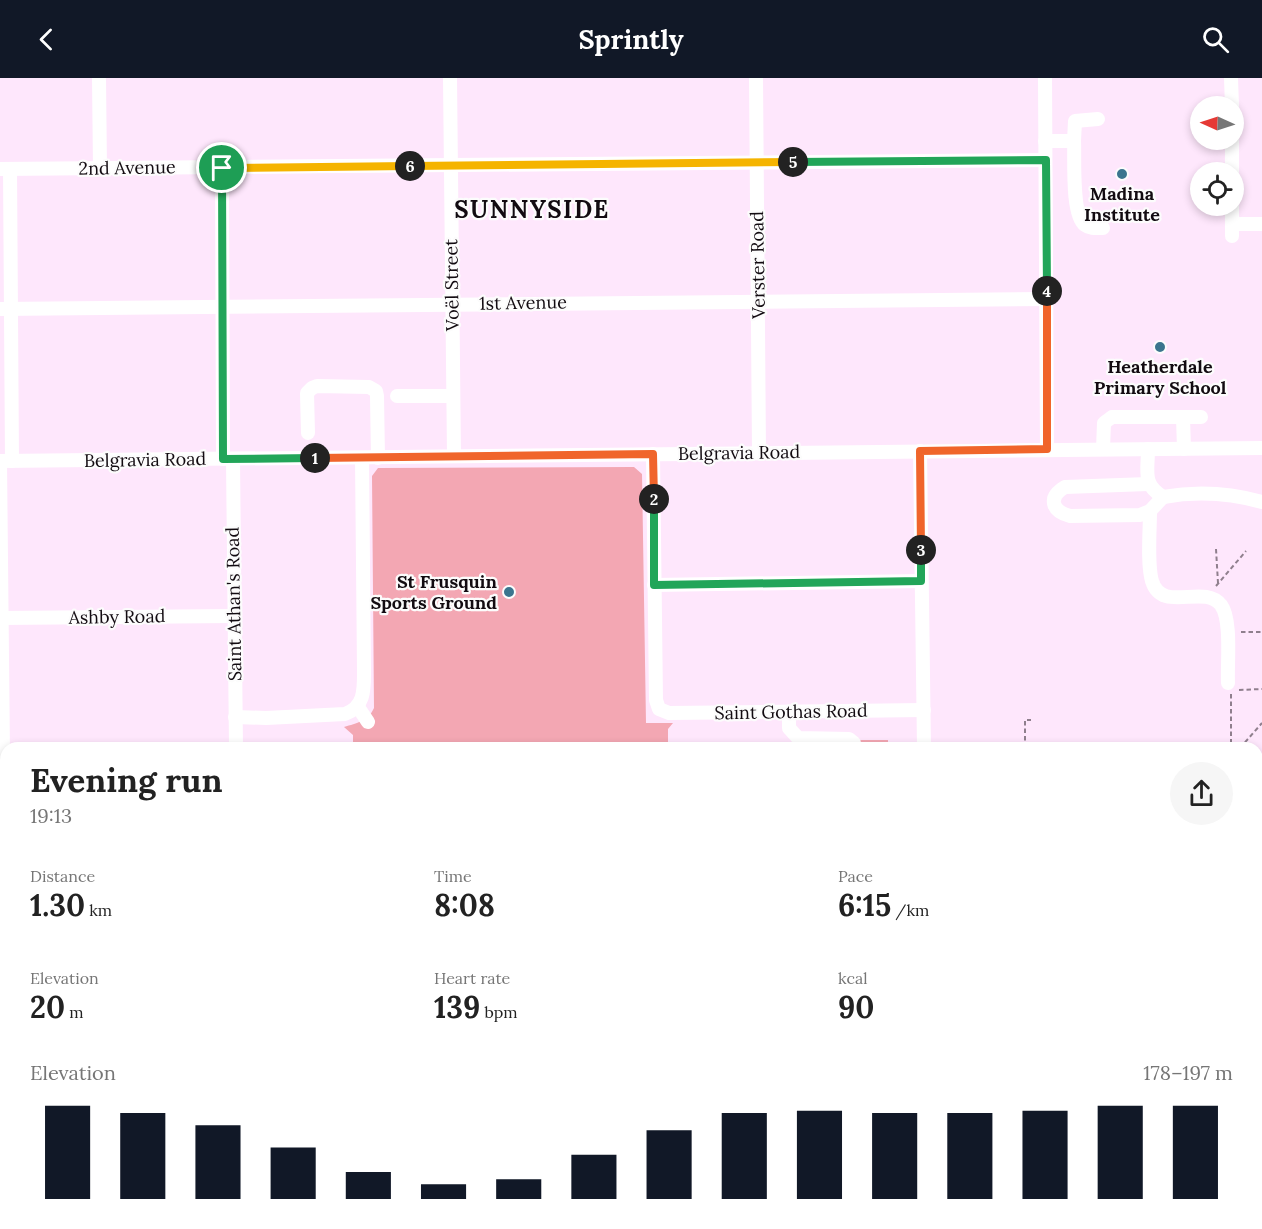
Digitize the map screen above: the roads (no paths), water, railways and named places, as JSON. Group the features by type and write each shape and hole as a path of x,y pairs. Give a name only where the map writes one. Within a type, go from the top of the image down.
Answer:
{"street":[{"path":"99,78 100,169"},
{"name":"Voël Street","path":"450,78 454,456"},
{"name":"Verster Road","path":"756,78 759,453"},
{"path":"1045,78 1047,449"},
{"path":"1232,78 1232,96"},
{"path":"1098,119 1075,121 1077,212 1085,225 1092,228 1103,228"},
{"path":"1045,141 1074,141"},
{"name":"2nd Avenue","path":"5,169 1046,160"},
{"name":"Saint Athan's Road","path":"222,168 223,305 234,616 236,742"},
{"path":"2,742 1,618 5,169"},
{"path":"1232,216 1232,230 1262,224"},
{"name":"1st Avenue","path":"5,309 223,305 1047,299"},
{"path":"308,433 306,396 308,391 317,386 369,387 376,392 377,396 378,458"},
{"path":"397,396 453,396"},
{"path":"1103,449 1103,426 1107,419 1112,417 1201,417"},
{"path":"1182,417 1184,449"},
{"name":"Belgravia Road","path":"4,461 1262,448"},
{"path":"1148,449 1148,484 1154,492 1163,497"},
{"path":"920,451 924,742"},
{"path":"653,454 654,585 921,581"},
{"path":"235,717 345,714 357,708 363,696 362,458"},
{"path":"1148,484 1065,487 1057,492 1053,500 1055,508 1061,514 1070,516 1140,515 1150,511 1163,497 1178,494 1208,494 1262,502"},
{"path":"1150,511 1150,573 1155,588 1161,594 1169,597 1206,597 1220,603 1227,619 1228,683"},
{"name":"Saint Gothas Road","path":"654,585 656,700 659,709 669,713 924,710"},
{"name":"Ashby Road","path":"1,618 234,616"},
{"path":"357,708 368,722"},
{"path":"789,712 789,728 798,738 849,739 853,742"}],"place":[{"name":"Madina Institute","path":"1122,174"},
{"name":"Heatherdale Primary School","path":"1160,347"},
{"name":"St Frusquin Sports Ground","path":"509,592"}],"district":[{"name":"SUNNYSIDE","path":"532,210"}]}
